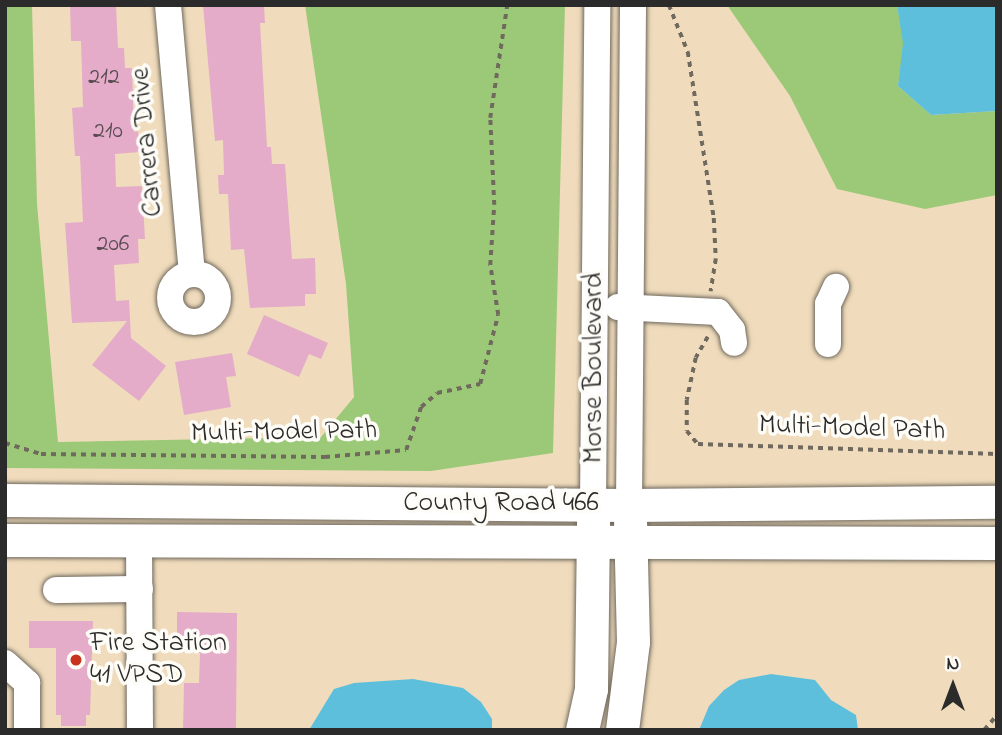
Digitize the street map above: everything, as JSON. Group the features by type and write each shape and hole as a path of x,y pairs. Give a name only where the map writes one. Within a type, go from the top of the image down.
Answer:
{"main road":[{"name":"County Road 466","path":"5,500 629,505 997,502"},
{"name":"Morse Boulevard","path":"582,730 591,689 593,504"},
{"name":"Morse Boulevard","path":"622,730 633,642 629,505"},
{"name":"County Road 466","path":"5,540 631,544 997,543"}],"street":[{"name":"Carrera Drive","path":"168,5 192,274"},
{"name":"Morse Boulevard","path":"593,504 597,5"},
{"name":"Morse Boulevard","path":"629,505 635,127 633,5"},
{"path":"596,128 635,127"},
{"path":"828,344 828,304 836,287"},
{"path":"595,306 708,309 727,320 734,343"},
{"path":"139,540 140,730"},
{"path":"56,590 140,589"},
{"path":"5,663 27,683 27,730"}],"path":[{"name":"Multi-Model Path","path":"5,443 41,454 325,457 406,450 421,407 438,393 480,384 498,315 490,265 494,205 490,118 507,5"},
{"name":"Multi-Model Path","path":"668,5 688,52 714,218 716,259 708,309 708,339 696,358 687,400 687,431 698,444 997,454"},
{"path":"984,730 997,715"}],"green space":[{"path":"5,5 32,5 37,204 58,442 321,437 354,397 346,284 305,5 565,5 553,453 431,471 5,468"},
{"path":"727,5 897,5 904,43 898,86 931,115 997,111 997,195 925,209 837,189 790,96"}],"water":[{"path":"897,5 997,5 997,111 931,115 898,86 903,43"},
{"path":"771,674 815,680 831,700 856,715 858,730 699,730 709,706 724,690 739,680"},
{"path":"413,679 463,688 481,702 492,719 492,730 309,730 334,689 354,683"}],"building":[{"path":"70,5 116,5 118,48 124,48 125,68 132,68 134,132 138,131 140,152 115,154 116,187 142,186 145,239 138,239 139,263 114,265 116,301 129,300 131,338 166,366 139,401 92,365 127,321 72,323 65,223 83,222 80,156 75,156 72,108 83,107 81,41 71,41"},
{"path":"203,5 264,5 265,23 260,23 267,147 271,147 272,164 285,164 292,259 315,258 316,294 305,294 305,306 250,308 244,249 231,250 228,194 219,194 218,175 224,175 223,140 215,141"},
{"path":"264,315 328,343 321,359 309,354 299,377 247,354"},
{"path":"232,353 236,376 226,377 231,407 184,415 175,362"},
{"path":"177,612 237,613 236,730 183,730 184,683 199,683 200,653 177,652"},
{"path":"29,621 93,621 90,715 86,715 86,726 61,726 61,715 56,715 56,648 29,648"}],"place":[{"name":"Fire Station 41 VPSD","path":"76,660"}]}
